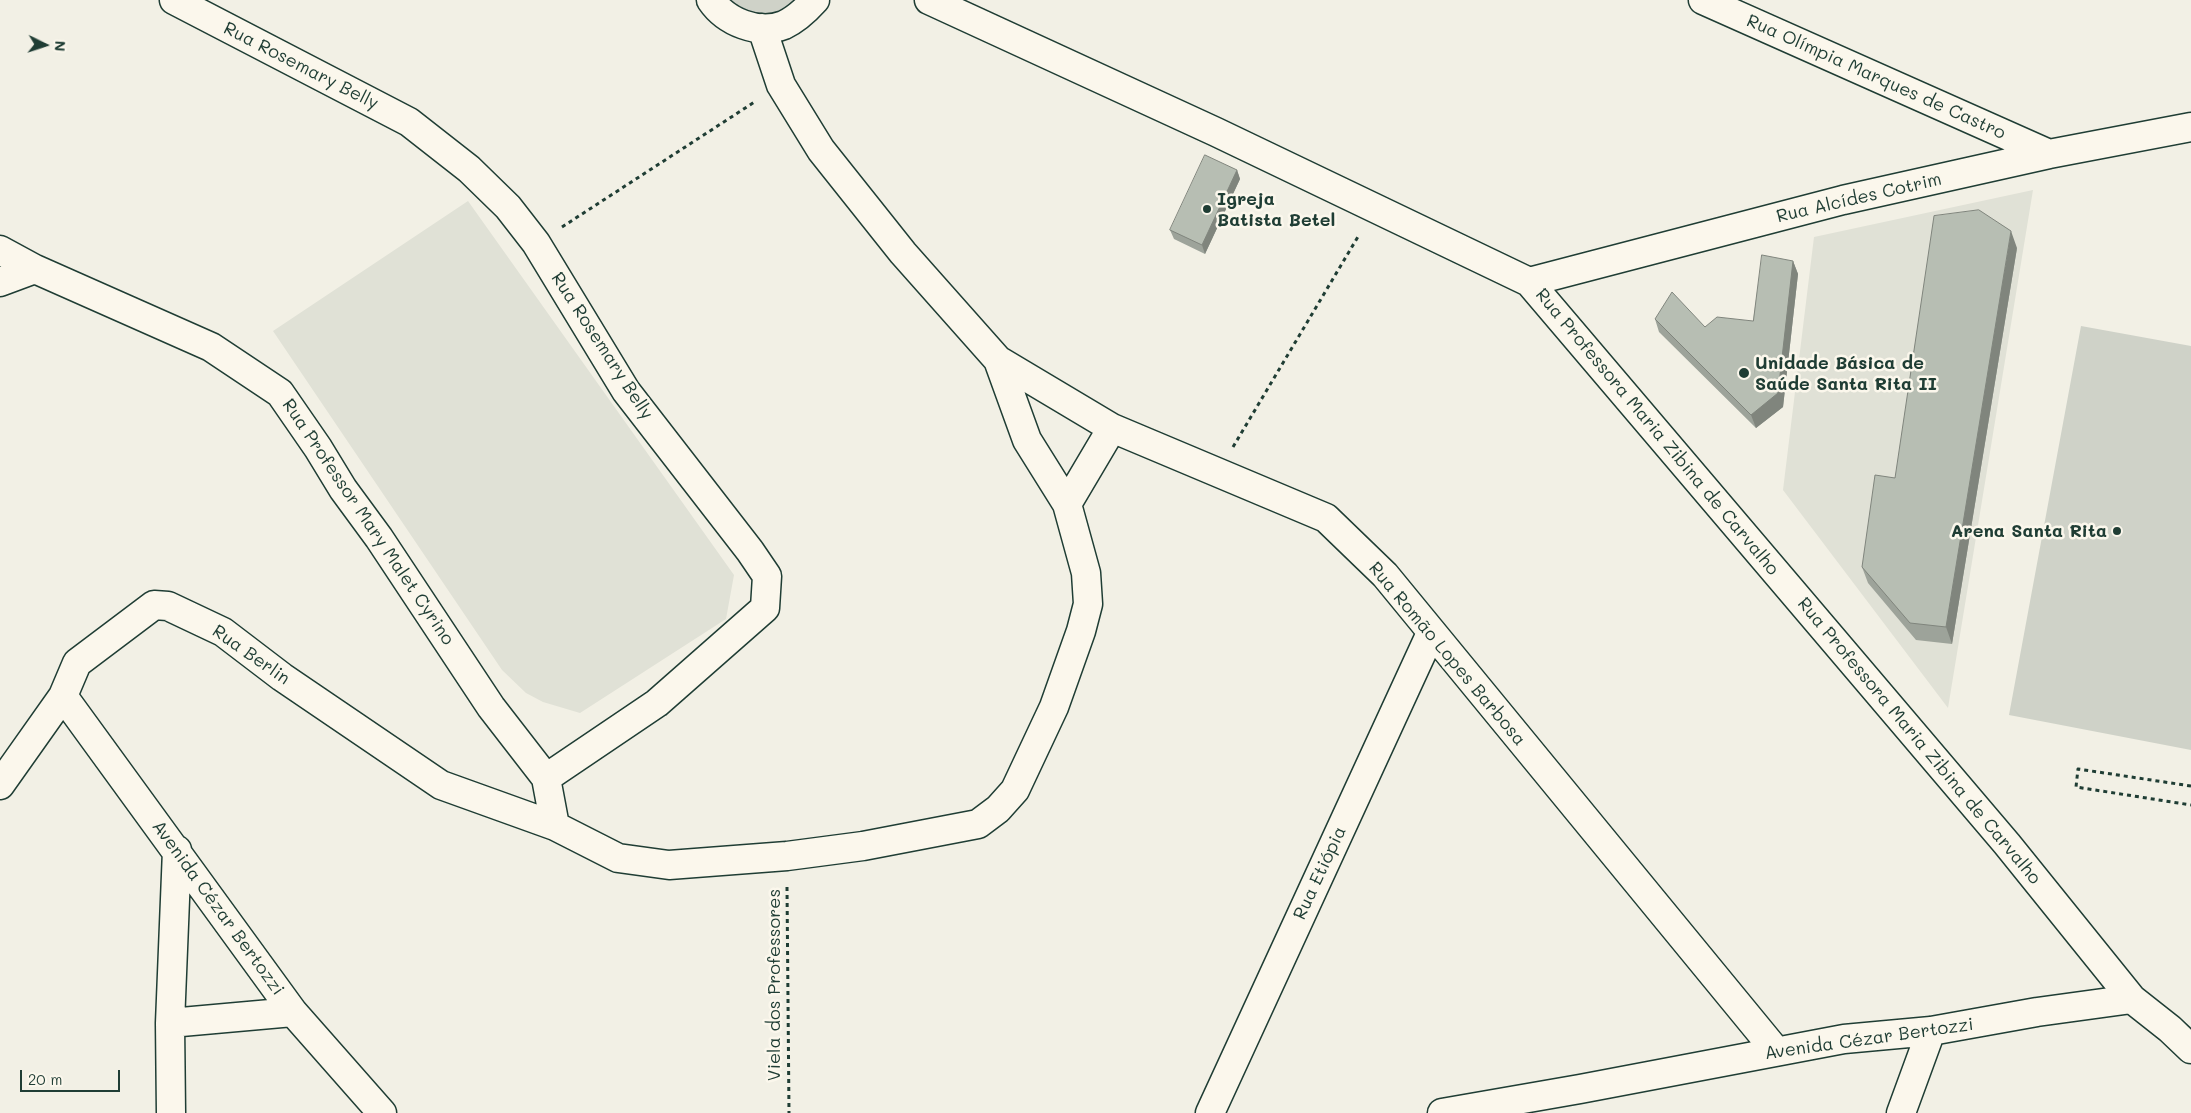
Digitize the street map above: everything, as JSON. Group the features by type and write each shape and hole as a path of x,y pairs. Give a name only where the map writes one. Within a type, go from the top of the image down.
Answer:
{"street":[{"name":"Rua Rosemary Belly","path":"174,0 409,122 469,169 508,207 536,243 626,391 750,551 767,576 765,608 658,703 546,778"},
{"path":"711,0 725,16 743,25 762,28 783,25 802,14 815,0"},
{"name":"Rua Professora Maria Zibina de Carvalho","path":"929,0 1216,132 1529,282 2007,844 2132,999"},
{"name":"Rua Olímpia Marques de Castro","path":"1703,0 2049,154"},
{"path":"762,28 781,85 821,150 903,253 998,360"},
{"name":"Rua Alcídes Cotrim","path":"1529,282 1843,200 2049,154 2191,127"},
{"name":"Rua Professor Mary Malet Cyrino","path":"0,250 35,269 211,347 280,393 318,448 343,489 380,538 491,707 546,778"},
{"path":"0,282 35,269"},
{"name":"Rua Romão Lopes Barbosa","path":"998,360 1112,428 1326,518 1385,575 1776,1051"},
{"name":"Rua Berlin","path":"0,785 63,696 77,663 154,605 168,606 223,632 282,677 441,784 555,826 618,858 669,865 787,856 864,846 978,824 998,808 1015,790 1054,707 1081,631 1088,604 1086,573 1067,504 1027,440 998,360"},
{"path":"1067,504 1112,428"},
{"name":"Rua Etiópia","path":"1210,1113 1431,633"},
{"name":"Avenida Cézar Bertozzi","path":"63,696 177,850 293,1012 382,1113"},
{"path":"546,778 555,826"},
{"path":"170,1113 170,1023 177,850"},
{"path":"2132,999 2191,1049"},
{"name":"Avenida Cézar Bertozzi","path":"1442,1113 1580,1090 1844,1039 1931,1031 2037,1012 2132,999"},
{"path":"170,1023 293,1012"},
{"path":"1901,1113 1931,1031"}],"path":[{"path":"536,243 781,85"},
{"path":"1218,473 1375,209"},
{"path":"2191,786 2078,769 2076,787 2191,805"},
{"name":"Viela dos Professores","path":"787,856 789,1113"}],"shaded area":[{"path":"728,0 798,0 780,11 771,14 754,15 737,7"},
{"path":"2033,190 1948,708 1783,490 1814,237"},
{"path":"468,201 734,575 726,619 580,713 543,702 526,693 502,670 273,331"},
{"name":"Arena Santa Rita","path":"2081,326 2191,346 2191,750 2009,715"}],"building":[{"name":"Igreja Batista Betel","path":"1205,155 1237,170 1202,245 1170,230"},
{"path":"1979,210 2011,231 1946,627 1910,623 1862,567 1875,475 1895,478 1934,216"},
{"name":"Unidade Básica de Saúde Santa Rita II","path":"1762,255 1793,261 1778,393 1751,415 1655,319 1672,292 1705,327 1717,317 1753,321"}],"place":[{"name":"Igreja Batista Betel","path":"1207,209"},
{"name":"Unidade Básica de Saúde Santa Rita II","path":"1744,373"},
{"name":"Arena Santa Rita","path":"2117,531"}]}
